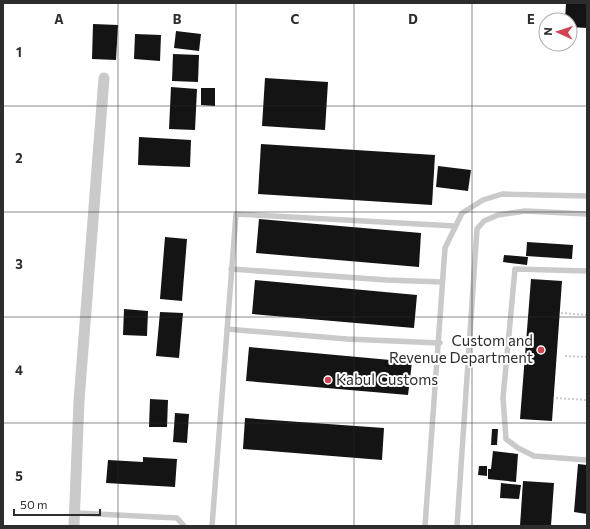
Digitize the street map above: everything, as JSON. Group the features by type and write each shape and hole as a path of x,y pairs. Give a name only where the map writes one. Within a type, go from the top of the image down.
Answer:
{"street":[{"path":"74,526 76,514 79,401 104,78"}],"lane":[{"path":"425,526 440,343 442,282 445,248 455,226 462,213 483,200 502,194 587,196"},
{"path":"456,526 477,229 484,221 498,215 524,211 587,214"},
{"path":"212,526 236,214 455,226"},
{"path":"231,269 387,280 442,282"},
{"path":"587,271 515,269 503,398 506,439 518,448 534,456 587,460"},
{"path":"227,329 347,339 440,343"},
{"path":"76,514 177,518 184,526"}],"path":[{"path":"561,313 587,315"},
{"path":"565,356 587,357"},
{"path":"556,398 587,398 587,404"}],"building":[{"path":"566,3 587,3 587,28 578,27 578,12 565,12"},
{"path":"93,24 118,25 116,60 92,59"},
{"path":"176,31 201,34 199,51 174,48"},
{"path":"135,34 161,35 160,61 134,59"},
{"path":"173,54 199,55 198,82 172,81"},
{"path":"265,78 328,82 325,130 262,126"},
{"path":"171,87 197,89 195,130 169,129"},
{"path":"201,88 215,88 215,106 201,105"},
{"path":"139,137 191,140 190,167 138,165"},
{"path":"261,144 435,155 432,205 258,194"},
{"path":"438,166 471,170 468,191 436,187"},
{"path":"259,219 421,233 419,267 256,253"},
{"path":"165,237 187,239 182,301 160,299"},
{"path":"527,242 573,245 572,259 526,256"},
{"path":"504,255 528,257 527,265 503,262"},
{"name":"Custom and Revenue Department","path":"531,279 562,281 552,421 520,419"},
{"path":"255,280 417,295 414,328 252,314"},
{"path":"124,309 148,311 147,336 123,335"},
{"path":"160,312 183,313 179,358 156,356"},
{"path":"249,347 412,362 408,395 246,381"},
{"path":"150,399 168,400 167,427 149,427"},
{"path":"175,413 189,414 187,443 173,442"},
{"path":"245,418 384,428 382,460 243,449"},
{"path":"492,429 498,429 497,445 491,445"},
{"path":"493,451 518,454 516,482 488,479 488,469 491,469"},
{"path":"143,457 177,459 175,487 106,483 108,460 143,462"},
{"path":"578,464 587,465 587,514 574,512"},
{"path":"479,466 487,466 487,476 478,475"},
{"path":"523,481 554,483 551,526 520,526"},
{"path":"501,483 521,485 519,499 500,498"}],"place":[{"name":"Custom and Revenue Department","path":"541,350"},
{"name":"Kabul Customs","path":"328,380"}]}
